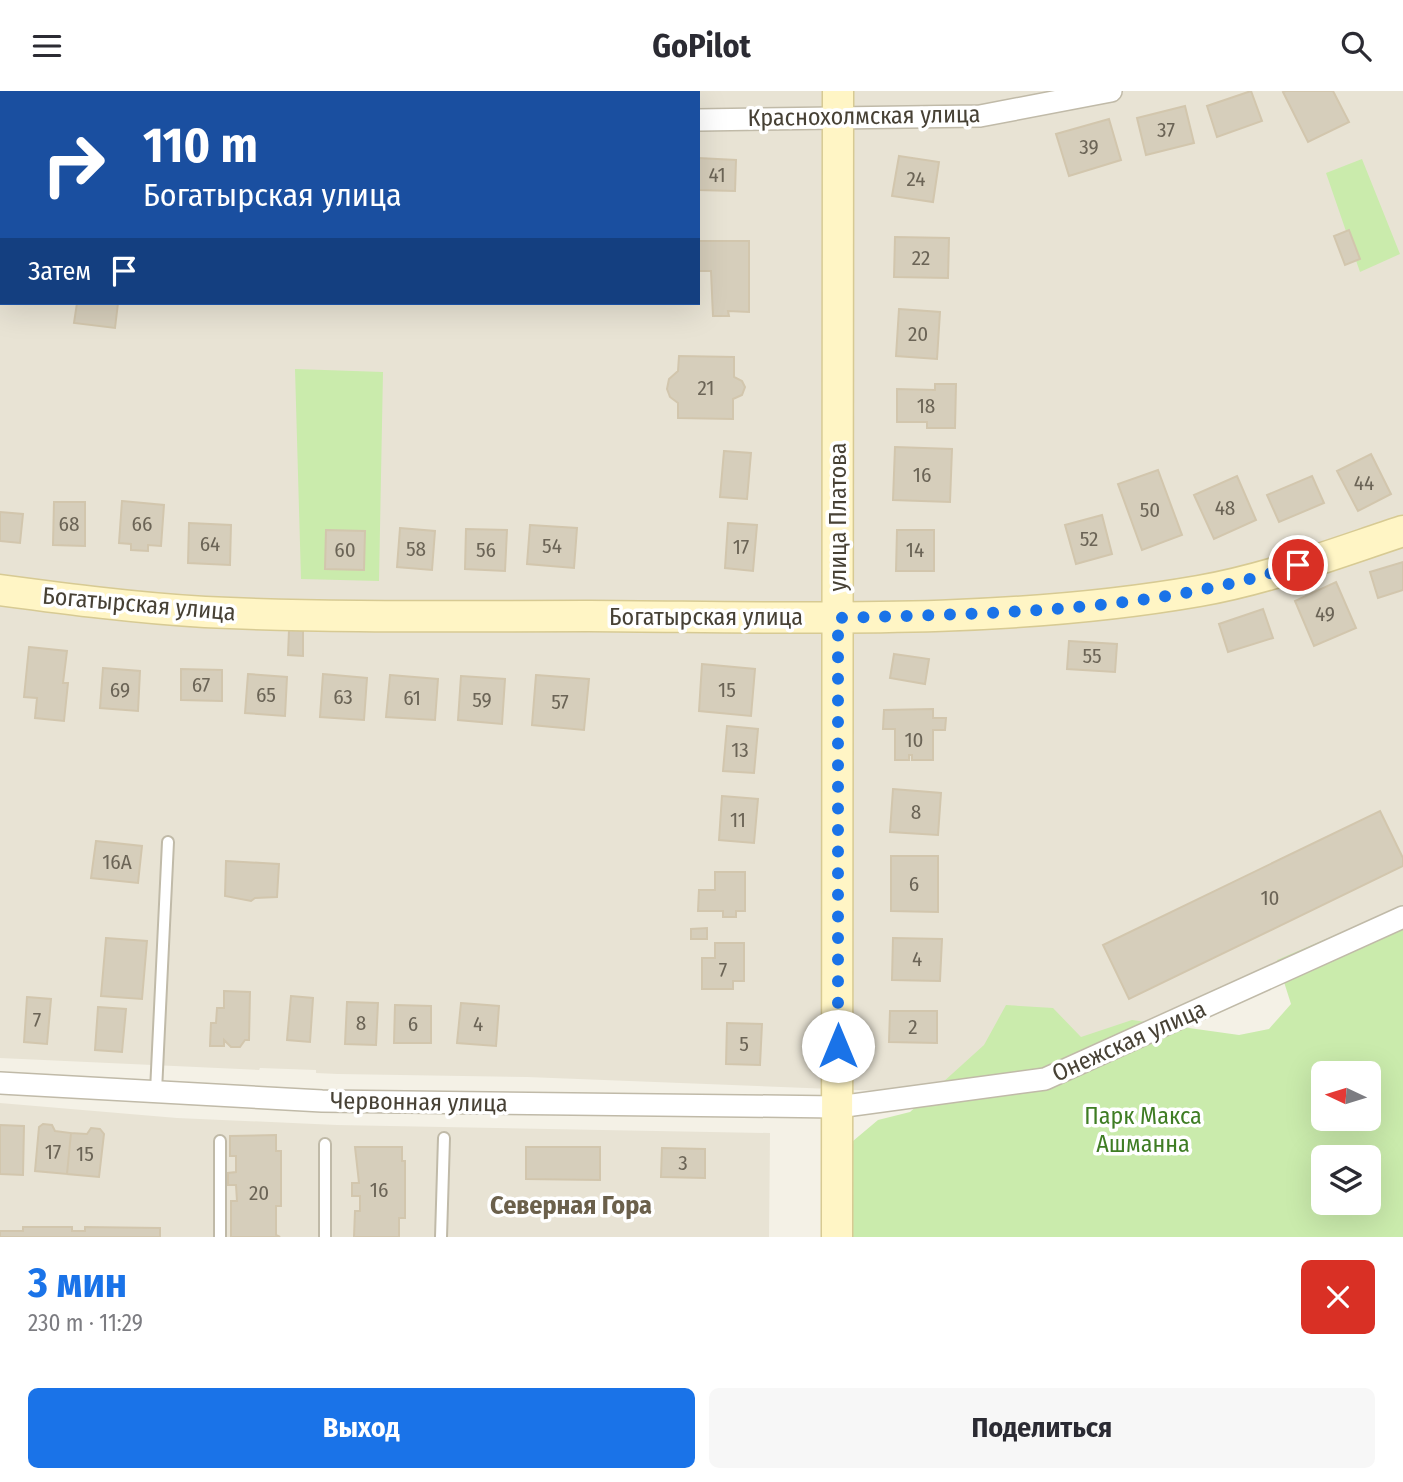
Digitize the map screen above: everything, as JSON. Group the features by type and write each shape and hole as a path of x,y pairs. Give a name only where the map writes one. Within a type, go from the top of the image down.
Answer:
{"street":[{"name":"Краснохолмская улица","path":"700,120 838,104 980,116 1111,91"},
{"name":"улица Платова","path":"836,1237 838,104"},
{"name":"Богатырская улица","path":"0,590 120,605 283,615 838,618 1075,607 1201,591 1272,573 1403,531"},
{"name":"Онежская улица","path":"838,1107 1045,1079 1403,917"},
{"name":"Червонная улица","path":"0,1083 323,1101 838,1107"}],"lane":[{"path":"156,1091 168,842"},
{"path":"441,1237 444,1138"},
{"path":"220,1141 220,1237"},
{"path":"325,1144 325,1237"}],"shaded area":[{"path":"700,91 1403,91 1403,928 1037,1097 527,1077 259,1070 0,1058 0,305 700,305"},
{"path":"0,1103 177,1118 337,1125 770,1133 769,1237 0,1237"}],"green space":[{"path":"1362,159 1400,254 1360,272 1326,173"},
{"path":"295,369 383,372 379,581 301,579"},
{"name":"Парк Макса Ашманна","path":"1403,906 1403,1237 853,1237 853,1141 878,1120 910,1112 984,1045 1006,1005 1053,1008 1081,1037 1132,1020 1239,1035 1269,1029 1291,1004 1277,960"}],"building":[{"path":"1251,91 1262,121 1217,137 1207,106"},
{"path":"1333,91 1349,122 1308,142 1283,92"},
{"path":"1185,106 1194,143 1146,155 1137,118"},
{"path":"1109,119 1121,160 1069,176 1056,134"},
{"path":"899,156 939,162 933,202 892,196"},
{"path":"700,158 736,160 735,191 700,190"},
{"path":"1349,230 1360,259 1345,265 1334,236"},
{"path":"895,237 949,238 948,278 894,277"},
{"path":"700,241 749,241 749,312 728,311 729,316 713,316 711,271 700,271"},
{"path":"77,305 118,305 115,328 74,323"},
{"path":"899,309 940,312 937,359 896,356"},
{"path":"679,356 734,357 734,377 742,381 745,387 742,395 733,399 733,419 678,418 678,403 670,397 667,389 669,379 678,371"},
{"path":"935,384 956,384 955,428 927,428 927,422 897,422 897,389 935,390"},
{"path":"895,447 952,449 950,502 893,500"},
{"path":"724,451 751,453 747,499 720,497"},
{"path":"1371,454 1391,494 1358,511 1337,471"},
{"path":"1158,470 1182,535 1142,550 1118,484"},
{"path":"1237,476 1256,520 1214,539 1194,495"},
{"path":"1312,476 1324,503 1279,522 1267,495"},
{"path":"122,501 164,505 161,546 148,545 148,551 131,550 131,544 119,543"},
{"path":"54,502 85,502 85,546 53,545"},
{"path":"0,512 23,514 20,543 0,541"},
{"path":"1102,515 1112,554 1076,564 1065,525"},
{"path":"189,523 231,525 230,565 188,563"},
{"path":"728,523 757,525 753,571 725,568"},
{"path":"530,525 577,528 574,568 527,564"},
{"path":"400,528 435,531 432,570 397,567"},
{"path":"466,529 507,530 505,571 465,569"},
{"path":"326,530 365,531 364,570 325,569"},
{"path":"897,530 934,530 934,571 896,571"},
{"path":"1403,562 1403,590 1378,598 1370,572"},
{"path":"1336,582 1356,628 1314,646 1295,601"},
{"path":"1263,609 1273,638 1228,652 1219,624"},
{"path":"289,630 303,631 303,656 288,655"},
{"path":"1069,641 1117,644 1115,672 1067,669"},
{"path":"29,647 67,651 63,683 68,683 64,721 35,718 37,698 24,697"},
{"path":"894,654 929,659 925,684 890,678"},
{"path":"702,664 755,669 751,716 699,711"},
{"path":"103,668 140,671 138,711 100,708"},
{"path":"181,669 222,670 222,701 181,700"},
{"path":"248,674 287,677 285,716 245,713"},
{"path":"323,674 367,678 364,720 320,717"},
{"path":"390,675 438,679 435,720 386,717"},
{"path":"536,675 589,679 584,730 532,725"},
{"path":"461,676 505,679 502,724 458,720"},
{"path":"933,709 933,718 946,718 945,730 933,730 933,760 912,760 912,755 909,755 909,760 895,760 895,729 883,729 884,710"},
{"path":"727,726 758,729 754,773 723,771"},
{"path":"893,789 941,793 938,835 890,832"},
{"path":"722,796 758,799 754,843 719,840"},
{"path":"1380,811 1403,858 1403,866 1129,999 1103,945"},
{"path":"96,841 142,846 138,883 91,878"},
{"path":"891,856 938,856 938,912 891,911"},
{"path":"226,861 279,864 277,897 255,898 251,901 225,896"},
{"path":"715,872 745,872 745,911 736,911 736,917 723,917 723,911 698,911 699,890 715,890"},
{"path":"707,928 707,939 691,939 691,929"},
{"path":"106,938 147,941 142,999 101,996"},
{"path":"893,938 942,939 940,981 892,980"},
{"path":"715,943 744,943 744,981 733,981 733,989 702,989 702,958 715,958"},
{"path":"224,991 250,992 249,1040 245,1040 240,1047 231,1047 224,1040 224,1046 210,1046 211,1023 216,1023 217,1008 224,1008"},
{"path":"291,996 313,998 310,1042 287,1040"},
{"path":"27,997 51,999 47,1044 24,1042"},
{"path":"347,1002 378,1003 376,1045 345,1044"},
{"path":"461,1003 499,1006 496,1046 457,1043"},
{"path":"395,1005 431,1006 431,1043 394,1043"},
{"path":"98,1007 126,1009 122,1052 95,1050"},
{"path":"890,1011 937,1011 937,1043 889,1042"},
{"path":"727,1023 762,1024 760,1065 726,1064"},
{"path":"43,1124 52,1125 55,1131 71,1133 67,1174 35,1171 39,1127"},
{"path":"0,1125 24,1126 23,1175 0,1174"},
{"path":"91,1128 100,1129 104,1134 99,1177 67,1174 71,1133 87,1134"},
{"path":"276,1135 276,1151 281,1151 281,1206 276,1206 276,1235 280,1237 231,1237 231,1201 237,1201 236,1185 228,1185 228,1173 236,1172 236,1156 230,1156 230,1136"},
{"path":"355,1147 402,1147 402,1161 405,1161 405,1218 399,1218 399,1237 354,1237 355,1211 360,1211 360,1196 352,1196 352,1183 359,1183"},
{"path":"526,1147 600,1147 600,1180 526,1179"},
{"path":"662,1148 705,1149 705,1178 661,1177"},
{"path":"23,1227 72,1227 72,1231 85,1231 85,1227 160,1228 160,1237 0,1237 0,1231 23,1231"}],"district":[{"name":"Северная Гора","path":"571,1205"}],"route":[{"path":"838,1046 838,618 985,613 1101,605 1201,591 1298,565"}]}
